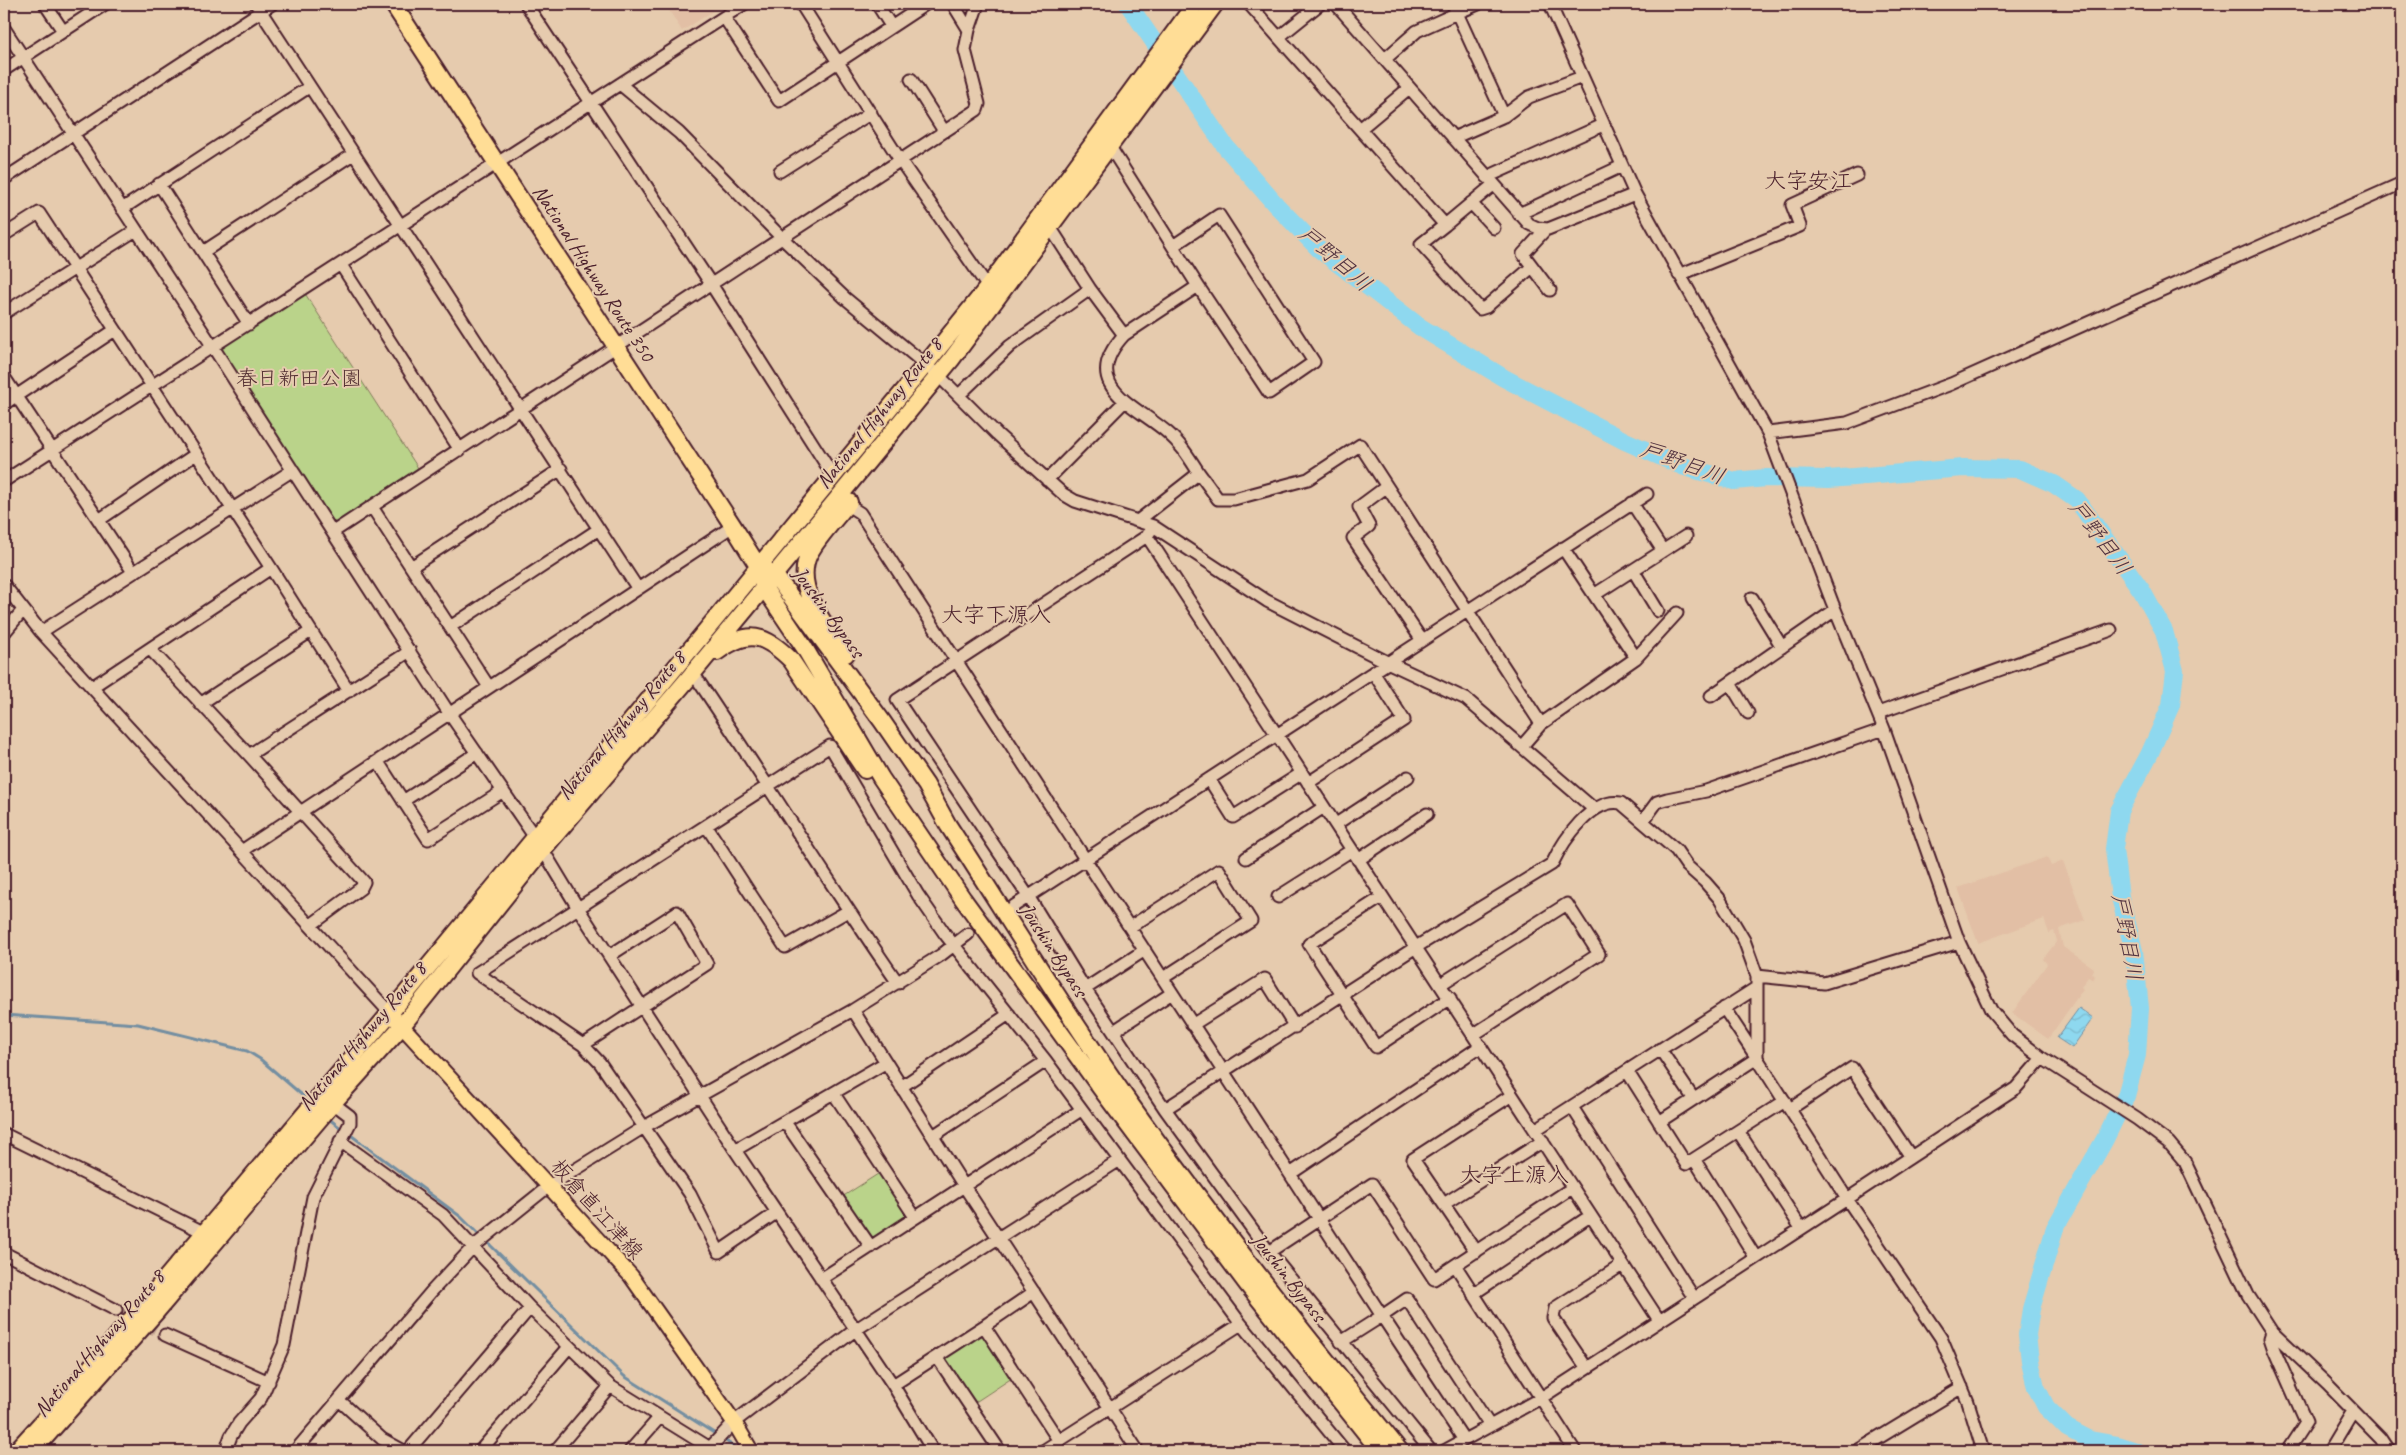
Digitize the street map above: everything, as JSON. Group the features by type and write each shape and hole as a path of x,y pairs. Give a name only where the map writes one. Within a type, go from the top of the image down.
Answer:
{"highway":[{"name":"National Highway Route 350","path":"393,4 758,566"},
{"name":"National Highway Route 8","path":"16,1451 36,1446 156,1312 333,1103 401,1027 543,850 693,674 769,580 879,461 932,370 988,287 1195,4"},
{"name":"National Highway Route 8","path":"36,1446 74,1387 202,1232 390,1013 758,566 834,477 932,370 1050,227 1215,4"},
{"path":"842,502 809,554 805,566 806,586 816,610 888,717 926,785"},
{"name":"Joushin Bypass","path":"758,566 926,785 948,825 1126,1098 1212,1213 1356,1398 1400,1451"},
{"name":"Joushin Bypass","path":"769,580 804,647 881,778 963,899 1241,1276 1380,1451"},
{"path":"704,660 740,638 754,636 776,646 791,660 872,781 963,899"}],"main road":[{"name":"板倉直江津線","path":"390,1013 631,1276 734,1422 751,1451"}],"street":[{"path":"45,4 63,31"},
{"path":"4,70 105,4"},
{"path":"4,179 259,7 272,4"},
{"path":"526,4 711,284 834,477"},
{"path":"4,481 744,4"},
{"path":"801,4 900,160 988,287"},
{"path":"877,4 891,26"},
{"path":"724,17 779,101 926,4"},
{"path":"953,4 969,30"},
{"path":"333,532 978,110 979,104 965,50 969,30 978,4"},
{"path":"1249,4 1445,225"},
{"path":"1279,37 1320,4"},
{"path":"1336,4 1519,214 1529,224 1546,229"},
{"path":"1385,59 1416,31 1455,8 1478,4"},
{"path":"1550,4 1635,194 1768,434 1835,610 1878,713 1959,942 1991,1010 2012,1035 2042,1058 2137,1119 2169,1142 2185,1162 2248,1295 2272,1332 2381,1439 2389,1451"},
{"path":"259,7 353,154 561,468 638,589"},
{"path":"1455,8 1504,116"},
{"path":"4,28 293,470 449,713 534,836"},
{"path":"1453,138 1504,116 1529,97 1582,77"},
{"path":"911,79 944,131"},
{"path":"620,84 680,133 781,238 846,298 932,370 1047,480 1075,502 1139,520 1150,531 1277,735 1659,1320"},
{"path":"122,209 310,87"},
{"path":"1360,129 1409,88"},
{"path":"780,171 871,113"},
{"path":"1532,267 1486,307 1480,309 1421,244 1472,203 1490,181 1603,125"},
{"path":"1110,147 1198,286 1270,393 1314,362 1219,215 1173,246"},
{"path":"203,252 353,154"},
{"path":"1519,214 1622,166"},
{"path":"1679,275 1800,226 1792,205 1857,175"},
{"path":"1768,434 1847,423 1950,384 2402,183"},
{"path":"159,184 249,324"},
{"path":"1550,290 1523,254 1546,229 1635,194"},
{"path":"1472,203 1494,228"},
{"path":"4,235 39,213 349,691"},
{"path":"1050,227 1090,289 1124,335"},
{"path":"4,313 136,230"},
{"path":"341,264 460,450"},
{"path":"1198,286 1124,335 1112,351 1107,378 1114,391 1176,440 1218,499 1234,499 1308,479 1360,445 1541,724"},
{"path":"959,395 1010,346 1090,289"},
{"path":"4,404 115,330"},
{"path":"4,377 133,572"},
{"path":"1047,480 1125,401"},
{"path":"99,520 196,454"},
{"path":"411,566 561,468"},
{"path":"41,632 293,470"},
{"path":"1139,520 1199,473"},
{"path":"1386,487 1359,507 1369,526 1353,538 1421,640"},
{"path":"1014,906 1466,610 1647,494"},
{"path":"842,502 860,514 1464,1440"},
{"path":"1632,503 1663,551"},
{"path":"372,507 489,687"},
{"path":"243,850 733,526"},
{"path":"450,627 599,529"},
{"path":"1150,531 897,700 1028,896 1085,988 1165,1109 1269,1252 1431,1451"},
{"path":"1150,531 1267,601 1387,662 1466,699 1594,809"},
{"path":"1594,595 1686,536"},
{"path":"1563,548 1636,658"},
{"path":"92,687 271,568"},
{"path":"1633,570 1658,611"},
{"path":"4,586 41,632 243,850 390,1013"},
{"path":"1752,598 1782,647"},
{"path":"4,634 24,610"},
{"path":"1711,696 1835,610"},
{"path":"1522,746 1541,724 1636,658 1677,613"},
{"path":"200,704 311,630"},
{"path":"1878,713 2111,630"},
{"path":"150,649 364,882 361,888 311,925"},
{"path":"249,755 410,651"},
{"path":"1308,783 1404,720 1373,672"},
{"path":"693,674 770,786 848,911 898,983"},
{"path":"1730,683 1748,713"},
{"path":"1643,821 1657,802 1667,798 1706,791 1884,729"},
{"path":"776,1213 719,1252 690,1194 611,1078 583,1045 476,973 830,746 918,895 1046,1061 1118,1161 1241,1324 1345,1451"},
{"path":"403,801 477,753"},
{"path":"378,762 428,839 503,791"},
{"path":"1209,779 1233,817 1302,773"},
{"path":"1336,824 1408,777"},
{"path":"1165,1109 1295,1027 1416,947 1552,864 1568,837 1594,809 1604,803 1613,801 1621,803 1676,850 1687,866 1719,898 1744,940 1757,982 1758,1058"},
{"path":"1246,858 1324,807"},
{"path":"1278,897 1428,814"},
{"path":"707,826 785,946 848,911"},
{"path":"543,850 578,908 776,1213 893,1385 933,1451"},
{"path":"1130,927 1219,870 1251,921 1163,978"},
{"path":"1382,897 1309,944 1376,1047 1450,998"},
{"path":"1441,984 1567,904 1600,954 1473,1035"},
{"path":"583,1045 708,964 677,912 609,956"},
{"path":"295,1451 431,1292 473,1247 549,1186 644,1127 898,983 955,945 968,934"},
{"path":"1535,1130 1724,1008 1757,982 1824,982 1959,942"},
{"path":"1085,988 1145,950"},
{"path":"1192,1025 1265,979 1295,1027"},
{"path":"1114,1031 1172,993"},
{"path":"1724,1008 1758,1058 1847,1199 1941,1338 1962,1387 1983,1451"},
{"path":"853,1010 900,1087 1138,1451"},
{"path":"900,1087 1009,1014"},
{"path":"1290,1174 1481,1046"},
{"path":"1660,1049 1693,1098"},
{"path":"1659,1122 1693,1098 1758,1058"},
{"path":"1444,1451 1541,1398 2016,1088 2042,1058"},
{"path":"933,1136 1046,1061"},
{"path":"735,1150 886,1063"},
{"path":"1627,1071 1686,1164 1738,1131 1852,1068 1911,1157"},
{"path":"834,1094 915,1217"},
{"path":"1476,1252 1413,1159 1512,1095"},
{"path":"229,1451 230,1436 261,1398 284,1345 313,1197 350,1122 350,1116 333,1103"},
{"path":"1572,1107 1694,1298"},
{"path":"821,1279 1081,1110"},
{"path":"785,1122 871,1247"},
{"path":"1738,1131 1801,1228"},
{"path":"4,1134 202,1232"},
{"path":"340,1141 443,1216 530,1308 610,1386 709,1450 734,1422 855,1330 1118,1161"},
{"path":"1444,1204 1543,1141"},
{"path":"1694,1160 1756,1258"},
{"path":"1269,1252 1372,1184 1434,1279 1572,1188"},
{"path":"1473,1294 1590,1216"},
{"path":"4,1252 116,1310"},
{"path":"1586,1367 1553,1318 1555,1308 1622,1265"},
{"path":"1455,1266 1575,1451"},
{"path":"893,1385 1034,1292"},
{"path":"1341,1342 1408,1299 1490,1426"},
{"path":"408,1451 530,1308"},
{"path":"1043,1451 1241,1324"},
{"path":"984,1326 1059,1441"},
{"path":"2272,1332 2270,1338 2274,1350 2306,1422 2286,1451"},
{"path":"165,1334 269,1382"},
{"path":"480,1451 569,1347"},
{"path":"937,1357 1000,1451"},
{"path":"555,1451 610,1386"},
{"path":"1857,1451 1962,1387"},
{"path":"339,1400 382,1439 404,1451"},
{"path":"2329,1451 2353,1411"},
{"path":"630,1451 660,1417"}],"shaded area":[{"path":"665,4 724,4 682,31"},
{"path":"2047,857 2051,866 2063,861 2085,920 2059,929 2063,947 2094,968 2091,973 2095,976 2093,980 2088,977 2081,987 2083,989 2048,1039 2012,1013 2047,964 2043,959 2057,941 2054,931 2049,933 2044,919 1978,943 1958,888"}],"green space":[{"name":"春日新田公園","path":"304,292 418,468 334,524 217,348"},
{"path":"881,1172 906,1213 905,1218 872,1240 842,1197"},
{"path":"980,1336 984,1336 1012,1378 974,1403 946,1361 947,1356"}],"water":[{"path":"2079,1008 2093,1018 2072,1048 2057,1038"}],"waterway":[{"name":"戸野目川","path":"1128,4 1225,146 1276,205 1319,249 1420,327 1504,378 1625,441 1682,466 1734,481 1766,478 1829,479 1963,468 2020,469 2054,484 2077,500 2142,591 2164,631 2175,671 2171,705 2149,755 2119,811 2114,849 2120,897 2134,951 2140,1008 2137,1055 2126,1096 2105,1139 2055,1228 2031,1309 2027,1335 2036,1387 2046,1407 2067,1428 2090,1440 2118,1445 2136,1451"},
{"path":"4,1015 138,1024 247,1051 260,1059 309,1101"},
{"path":"328,1118 343,1130"},
{"path":"348,1133 461,1217 481,1237"},
{"path":"486,1241 624,1376 717,1435"},
{"path":"723,1439 740,1451"}],"tunnel":[{"path":"968,934 1009,909"},
{"path":"116,1310 165,1335"}],"district":[{"name":"大字安江","path":"1808,180"},
{"name":"大字下源入","path":"996,614"},
{"name":"大字上源入","path":"1514,1174"}]}
